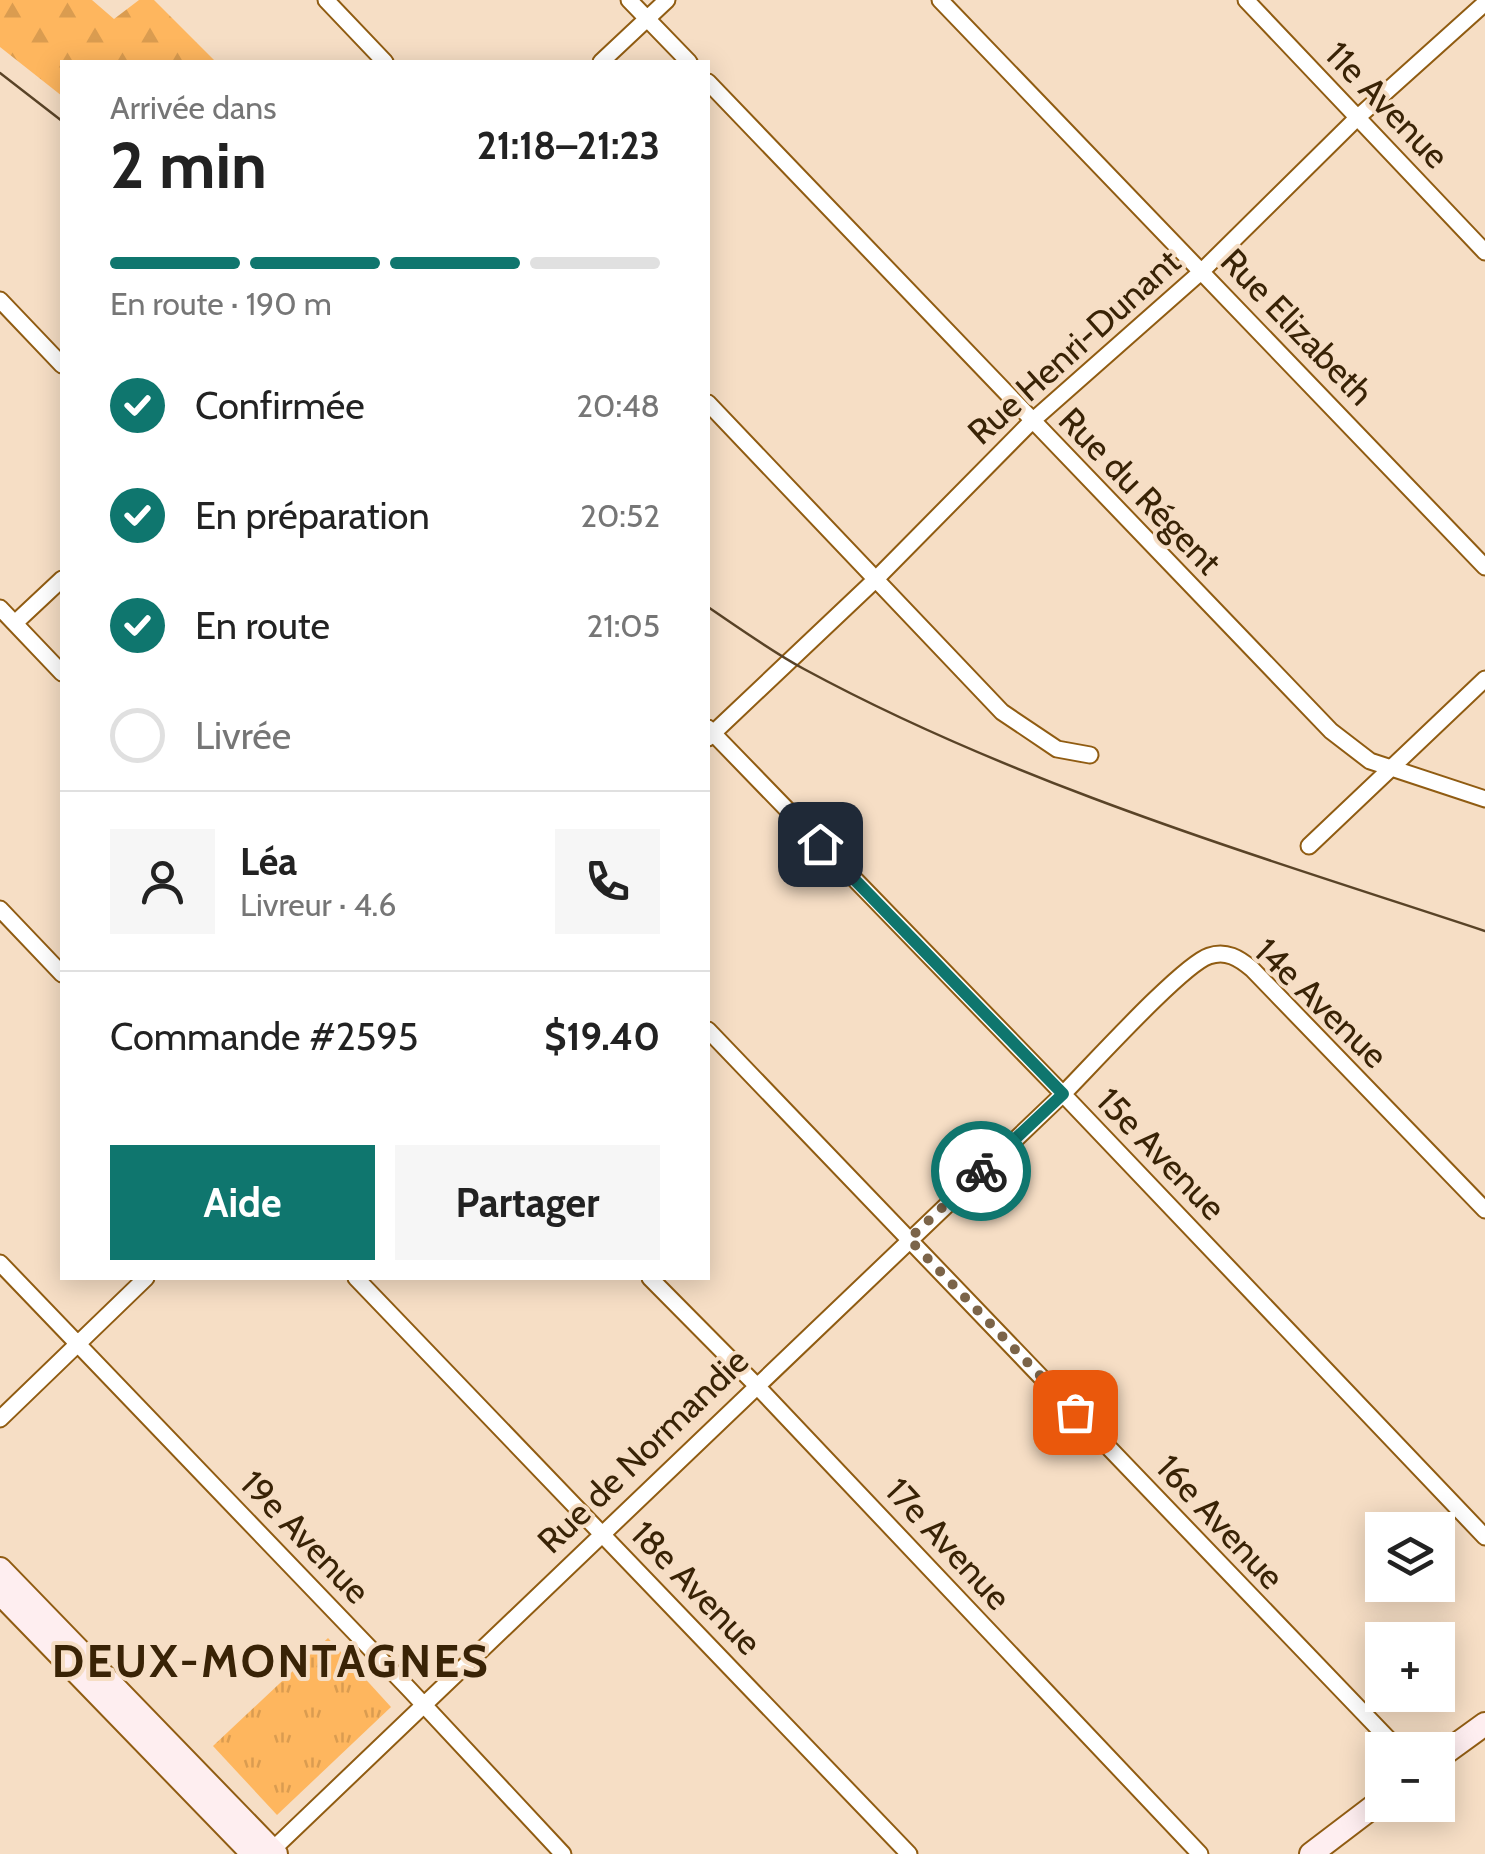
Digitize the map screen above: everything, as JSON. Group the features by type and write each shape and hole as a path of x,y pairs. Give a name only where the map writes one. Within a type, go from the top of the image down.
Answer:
{"street":[{"path":"326,0 383,60"},
{"path":"629,0 687,60"},
{"path":"603,60 668,0"},
{"name":"Rue Elizabeth","path":"940,0 1485,566"},
{"name":"11e Avenue","path":"1246,0 1485,252"},
{"name":"Rue Henri-Dunant","path":"710,732 875,580 1032,422 1202,271 1357,118 1485,3"},
{"name":"Rue du Régent","path":"710,84 1332,731 1370,761 1485,798"},
{"path":"0,300 60,362"},
{"path":"710,405 1002,712 1058,749 1090,756"},
{"path":"15,623 60,581"},
{"path":"0,608 60,671"},
{"path":"1309,846 1485,679"},
{"name":"15e Avenue","path":"710,734 1063,1094 1485,1538"},
{"path":"0,910 60,972"},
{"name":"14e Avenue","path":"1063,1094 1193,966 1213,954 1228,954 1259,976 1485,1210"},
{"name":"16e Avenue","path":"710,1032 1382,1732"},
{"name":"Rue de Normandie","path":"267,1853 1063,1094"},
{"name":"19e Avenue","path":"0,1263 563,1854"},
{"path":"0,1419 144,1280"},
{"name":"18e Avenue","path":"358,1280 908,1854"},
{"name":"17e Avenue","path":"652,1280 1200,1854"},
{"path":"0,1569 267,1853"},
{"path":"0,1593 267,1853"},
{"path":"1455,1746 1485,1724"},
{"path":"1310,1854 1365,1813"}],"green space":[{"path":"0,0 92,0 114,19 139,0 154,0 214,60 60,60 60,94 0,47"},
{"path":"328,1638 391,1707 277,1815 213,1746"}],"tram line":[{"path":"0,73 60,119"},
{"path":"710,608 804,669 968,748 1138,815 1485,931"}],"way so far":[{"path":"981,1171 909,1239 1075,1412"}],"district":[{"name":"DEUX-MONTAGNES","path":"271,1661"}],"route":[{"path":"820,844 1063,1094 981,1171"}]}
